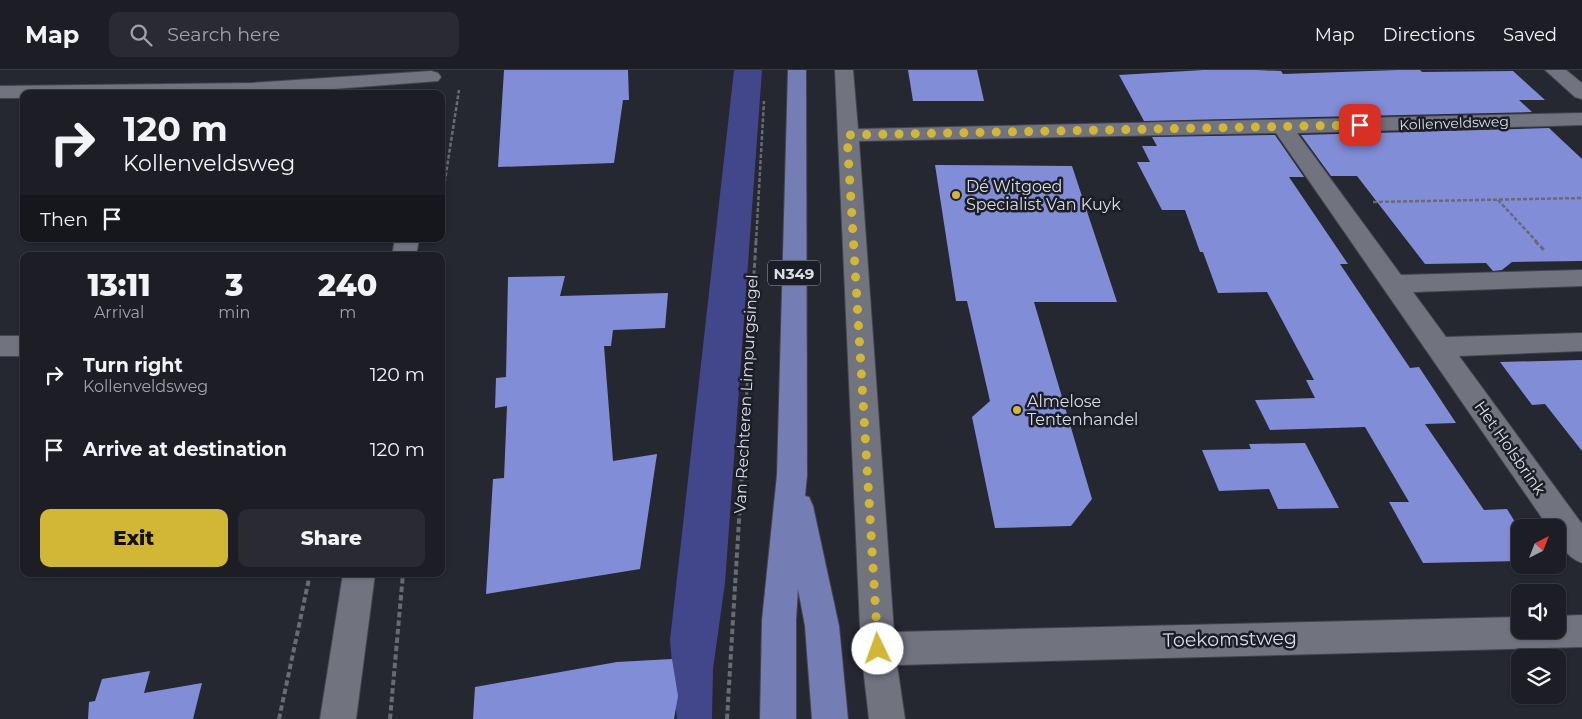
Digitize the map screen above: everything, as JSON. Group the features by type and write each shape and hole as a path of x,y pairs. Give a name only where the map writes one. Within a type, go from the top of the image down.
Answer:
{"main road":[{"name":"N349","path":"778,719 779,620 792,475 797,70"},
{"name":"N349","path":"792,475 822,626 830,719"}],"street":[{"path":"844,70 878,649 887,719"},
{"path":"1554,70 1582,93"},
{"path":"168,90 252,89 431,80"},
{"path":"0,92 20,92"},
{"name":"Kollenveldsweg","path":"847,135 1579,122"},
{"name":"Het Holsbrink","path":"1282,127 1582,549"},
{"path":"1394,284 1576,278"},
{"path":"1438,347 1582,342"},
{"path":"0,346 20,346"},
{"path":"338,719 359,577"},
{"name":"Toekomstweg","path":"878,649 1582,632"}],"path":[{"path":"445,180 460,84"},
{"name":"Van Rechteren Limpurgsingel","path":"727,719 764,100"},
{"path":"1336,203 1582,198"},
{"path":"1497,199 1576,278"},
{"path":"279,719 309,577"},
{"path":"390,719 402,577"}],"shaded area":[{"path":"734,70 762,70 725,583 713,669 712,719 677,719 670,640"}],"building":[{"path":"504,70 628,70 629,100 623,100 614,163 498,167"},
{"path":"908,70 977,70 984,101 913,101"},
{"path":"1204,70 1281,71 1283,74 1399,70 1420,70 1422,72 1513,71 1545,100 1519,100 1532,112 1144,121 1119,75"},
{"path":"1549,128 1582,159 1582,261 1512,262 1502,270 1493,271 1486,263 1425,264 1357,176 1331,176 1301,135"},
{"path":"1275,135 1304,177 1289,177 1348,264 1340,264 1410,368 1419,367 1456,423 1425,424 1484,510 1507,509 1513,519 1511,519 1511,561 1423,563 1389,502 1409,502 1365,427 1270,430 1255,400 1315,398 1306,380 1314,380 1267,292 1218,293 1203,252 1200,252 1185,210 1162,210 1137,162 1150,162 1142,146 1157,146 1152,137"},
{"path":"935,165 1072,166 1117,302 1034,302 1092,499 1071,526 995,528 972,417 990,401 967,301 956,301"},
{"path":"565,276 560,296 668,293 665,328 613,330 611,346 604,346 613,461 657,454 640,569 486,594 493,479 504,478 507,406 495,408 496,378 506,377 508,277"},
{"path":"1582,360 1582,451 1545,404 1532,405 1500,362"},
{"path":"1305,443 1339,508 1278,509 1269,489 1219,491 1202,450 1251,449 1249,444"},
{"path":"672,659 678,696 674,719 473,719 475,687 617,662"},
{"path":"150,671 144,693 202,683 193,719 88,719 89,702 95,701 102,679"}],"place":[{"name":"Dé Witgoed Specialist Van Kuyk","path":"956,195"},
{"name":"Almelose Tentenhandel","path":"1017,410"}],"route":[{"path":"878,649 847,135 1360,125"}]}
